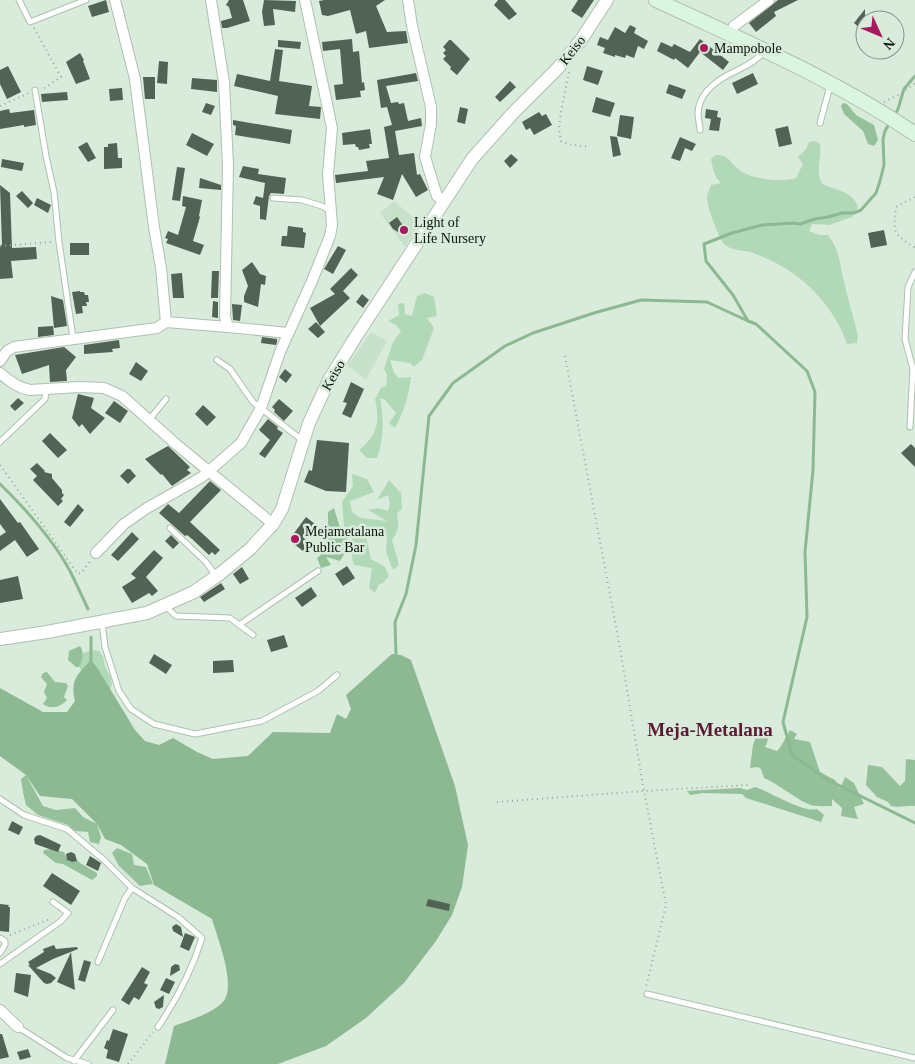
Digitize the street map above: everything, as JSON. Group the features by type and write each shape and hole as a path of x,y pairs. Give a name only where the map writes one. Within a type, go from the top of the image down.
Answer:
{"main road":[{"path":"656,0 764,49 831,83 915,134"}],"street":[{"path":"115,0 135,80 161,268 166,322"},
{"path":"211,0 224,82 228,166 225,317 228,327"},
{"path":"96,553 124,524 155,503 202,477 241,443 261,408 288,333 312,282 330,236 332,226 328,174 332,128 305,0"},
{"path":"408,0 412,26 431,107 431,124 425,157 436,196 445,201"},
{"name":"Keiso","path":"0,639 148,613 165,606 194,592 216,576 250,548 273,524 282,509 302,440 329,380 472,159 560,65 581,40 607,0"},
{"path":"730,34 734,26 769,0"},
{"path":"0,362 7,352 14,347 157,328 166,322 288,333"},
{"path":"0,373 22,389 104,388 122,396 208,471 273,524"},
{"path":"0,1010 18,1027"}],"lane":[{"path":"19,0 30,22 86,0"},
{"path":"700,130 698,114 701,102 712,85 751,63 760,56 764,49"},
{"path":"820,123 831,83"},
{"path":"35,90 54,192 73,338"},
{"path":"273,198 302,200 331,211"},
{"path":"910,427 912,368 905,339 908,287 915,272"},
{"path":"217,360 230,369 253,402 302,440"},
{"path":"0,442 45,399 46,389"},
{"path":"150,420 166,400"},
{"path":"170,528 206,562 216,576"},
{"path":"239,625 318,571"},
{"path":"165,606 176,616 230,618 253,635"},
{"path":"102,622 105,646 120,691 131,709 154,724 195,734 262,721 318,691 337,675"},
{"path":"0,799 24,815 67,829 104,860 132,888 178,917 202,938 195,960 173,1005 158,1027"},
{"path":"98,962 125,898 132,888"},
{"path":"0,964 68,914 53,902"},
{"path":"0,953 5,945 3,939"},
{"path":"647,994 915,1058"},
{"path":"74,1061 113,1010"},
{"path":"18,1027 74,1061 88,1064"}],"path":[{"path":"30,22 61,77"},
{"path":"560,65 569,70 570,75 561,112 559,129 561,141 567,144 590,147"},
{"path":"880,112 880,104 904,92 915,83"},
{"path":"915,197 896,207 894,231 915,248"},
{"path":"0,246 59,242"},
{"path":"565,356 666,905 645,984 647,994"},
{"path":"0,466 78,574 82,572 96,553"},
{"path":"497,802 748,785"},
{"path":"3,939 62,915 65,917"},
{"path":"128,1064 158,1027"}],"shaded area":[{"path":"843,103 847,104 856,115 874,125 878,140 874,146 868,144 863,131 844,114 841,106"},
{"path":"815,141 820,144 819,174 822,184 848,194 858,207 852,217 829,225 812,224 809,231 819,235 828,235 835,246 858,336 857,343 847,344 842,330 825,304 815,292 791,272 751,252 734,249 725,245 716,229 707,200 711,185 721,183 715,175 711,159 716,155 726,157 738,169 758,178 783,180 796,178 803,164 798,157 806,149 809,142"},
{"name":"Light of Life Nursery","path":"394,201 420,223 405,247 380,213"},
{"path":"425,293 434,297 437,316 427,318 434,328 422,360 414,367 410,363 390,360 394,373 399,378 411,377 407,397 395,428 389,423 396,413 385,400 380,398 383,421 381,443 377,458 367,458 359,450 374,433 377,421 375,399 381,388 386,386 387,375 384,369 393,342 401,331 396,325 388,321 399,315 398,304 404,303 405,314 412,316 417,296"},
{"path":"371,332 387,341 366,379 347,366"},
{"path":"352,474 367,479 374,492 350,501 352,512 361,518 387,521 368,510 378,508 388,511 390,504 388,495 377,500 389,480 401,493 402,509 397,513 398,528 392,540 399,565 393,570 386,552 387,536 381,529 365,531 371,559 385,567 389,576 383,583 379,584 375,593 369,588 372,568 354,565 351,531 344,526 342,502 353,486"},
{"path":"334,508 341,531 347,537 348,542 342,547 345,553 340,561 326,557 331,565 321,568 317,558 323,553 322,545 328,525 328,512"},
{"path":"80,646 82,651 81,662 79,667 76,667 68,660 69,651"},
{"path":"94,650 99,651 103,657 111,680 110,689 83,673 79,667 83,653"},
{"path":"392,654 401,655 411,660 455,786 468,845 462,887 452,915 436,941 404,983 366,1018 326,1046 278,1064 165,1064 174,1026 216,1008 225,999 228,991 227,971 212,919 154,885 147,864 121,845 105,839 97,824 72,799 40,796 26,775 0,756 0,688 43,712 67,712 75,701 73,688 76,678 91,660 135,730 145,741 159,745 173,738 213,759 248,756 273,732 330,733 337,714 346,719 351,709 346,695"},
{"path":"47,672 55,682 66,683 68,686 64,697 67,700 56,707 43,704 47,698 44,692 47,684 41,677 43,673"},
{"path":"764,726 768,736 765,747 777,751 790,730 797,734 794,739 810,742 820,772 835,780 840,789 845,777 854,783 864,804 854,807 858,819 841,816 842,808 832,799 832,806 810,805 764,778 761,769 758,767 750,768 753,745 759,728"},
{"path":"906,759 915,760 915,806 891,806 888,802 877,797 866,785 868,765 882,767 900,786 905,781"},
{"path":"26,775 43,806 56,810 75,808 83,817 97,824 101,837 99,844 90,842 88,832 75,831 68,825 38,815 26,805 21,779"},
{"path":"755,787 795,805 817,809 824,815 821,822 746,798 742,794 703,793 690,795 687,791 740,788 747,790"},
{"path":"117,848 132,854 134,865 146,867 153,884 140,886 119,866 112,853"},
{"path":"51,849 64,852 68,861 78,861 97,873 97,876 92,880 63,864 56,863 43,853 44,850"}],"building":[{"path":"106,0 109,12 92,17 88,6"},
{"path":"229,0 243,0 250,21 222,28 221,21 232,18 229,7 226,5"},
{"path":"264,0 296,1 295,12 273,9 275,25 264,26 262,12"},
{"path":"385,0 376,6 387,32 406,31 408,43 369,48 366,31 356,34 350,10 328,16 322,15 319,1"},
{"path":"498,0 505,0 517,14 509,20 494,5"},
{"path":"578,0 594,0 582,18 571,11"},
{"path":"778,0 798,0 774,12 776,16 756,32 749,23"},
{"path":"630,25 636,28 634,33 648,41 644,49 638,46 634,58 626,55 625,58 615,55 615,57 603,53 605,48 597,45 600,37 608,40 615,27 625,33"},
{"path":"352,39 353,52 359,51 362,83 364,82 365,90 360,91 361,97 336,100 334,85 343,84 340,49 323,51 322,42"},
{"path":"700,39 729,62 723,70 700,52 688,68 675,58 674,60 657,51 661,42 672,47 674,44 690,52"},
{"path":"278,40 301,42 300,49 278,47"},
{"path":"449,40 470,59 457,75 443,59 446,56 443,53 446,50 443,47"},
{"path":"275,49 283,50 279,81 312,86 309,106 321,107 320,119 275,114 278,96 234,86 237,74 270,81"},
{"path":"80,53 90,79 76,84 66,62"},
{"path":"159,61 168,62 167,84 157,83"},
{"path":"8,66 21,92 7,99 0,84 0,70"},
{"path":"587,66 603,71 598,85 583,80"},
{"path":"416,73 418,81 386,86 391,103 404,103 408,121 421,118 422,126 395,131 399,155 414,153 417,175 420,174 428,190 416,197 402,174 393,200 377,194 384,177 336,183 335,175 368,171 366,161 389,158 384,127 392,125 387,107 381,108 377,80"},
{"path":"753,73 758,84 737,94 732,83"},
{"path":"143,77 155,77 155,99 145,99"},
{"path":"192,78 217,80 217,92 191,89"},
{"path":"510,81 516,87 500,102 495,97"},
{"path":"669,84 686,90 682,99 666,93"},
{"path":"122,88 123,100 110,101 109,89"},
{"path":"67,92 68,100 42,102 41,94"},
{"path":"596,97 615,103 610,117 592,112"},
{"path":"206,103 215,106 211,115 202,112"},
{"path":"460,107 468,109 465,124 457,122"},
{"path":"9,109 10,113 34,110 36,125 0,129 0,111"},
{"path":"706,109 718,111 717,117 721,118 719,131 709,130 711,119 705,118"},
{"path":"539,112 542,116 546,114 552,125 534,135 530,128 526,130 522,122"},
{"path":"620,115 634,117 631,139 617,136"},
{"path":"233,120 292,130 290,144 235,135 236,126 233,125"},
{"path":"788,126 792,144 779,147 775,129"},
{"path":"370,129 372,144 369,144 370,148 359,150 355,144 343,145 342,133"},
{"path":"192,133 214,144 207,156 186,145"},
{"path":"610,136 617,137 621,155 613,157"},
{"path":"680,137 696,144 692,151 685,148 680,161 671,158"},
{"path":"87,142 96,158 88,162 78,147"},
{"path":"117,143 118,158 122,158 122,168 104,169 104,147 108,147 108,144"},
{"path":"511,154 518,160 510,168 504,161"},
{"path":"2,159 24,163 22,171 1,167"},
{"path":"243,166 259,169 258,174 286,178 284,194 271,193 269,196 266,220 260,219 260,206 253,204 256,196 263,198 265,183 239,177"},
{"path":"177,167 185,168 180,201 172,200"},
{"path":"200,178 221,185 221,190 199,188"},
{"path":"0,185 10,193 12,248 36,247 37,259 11,261 13,278 0,279 0,245 2,245"},
{"path":"22,191 33,203 28,208 16,196"},
{"path":"183,196 202,200 200,217 193,241 204,245 200,255 166,243 168,239 165,238 168,231 178,235 186,207 182,206"},
{"path":"37,198 51,205 48,213 34,205"},
{"path":"397,217 404,227 398,232 389,223"},
{"path":"288,226 303,228 303,232 306,233 304,248 281,246 282,236 287,236"},
{"path":"884,230 887,245 871,248 868,233"},
{"path":"70,243 89,243 89,255 70,255"},
{"path":"338,246 346,250 333,274 324,269"},
{"path":"252,262 260,274 266,276 265,285 261,284 258,307 244,302 248,286 242,270"},
{"path":"351,268 358,275 343,291 350,298 320,326 310,308 335,294 330,289"},
{"path":"212,271 219,271 218,298 211,298"},
{"path":"182,273 184,298 173,298 171,274"},
{"path":"80,291 88,295 89,302 86,302 87,306 82,306 83,313 76,314 72,292"},
{"path":"362,294 369,300 363,308 356,302"},
{"path":"51,296 63,300 67,326 54,328"},
{"path":"213,301 218,302 218,318 212,317"},
{"path":"232,304 242,305 240,321 233,320"},
{"path":"316,322 325,332 318,338 308,329"},
{"path":"53,326 54,335 38,337 38,327"},
{"path":"262,337 277,339 276,345 261,343"},
{"path":"119,340 120,348 112,349 113,352 84,354 84,345"},
{"path":"64,347 76,357 66,370 67,381 50,382 49,365 22,374 15,355"},
{"path":"136,362 148,371 141,381 129,374"},
{"path":"285,369 292,375 286,383 279,377"},
{"path":"351,382 364,389 351,418 342,414 347,403 343,402"},
{"path":"78,394 94,398 91,408 105,418 90,434 82,424 79,427 72,418"},
{"path":"18,398 24,403 15,411 10,406"},
{"path":"279,399 293,411 284,421 274,412 275,410 272,407"},
{"path":"114,401 128,411 120,423 105,413"},
{"path":"203,405 216,417 207,426 195,414"},
{"path":"268,419 283,433 265,458 259,454 270,440 259,430"},
{"path":"50,433 67,450 58,458 42,441"},
{"path":"317,440 349,443 346,492 326,491 304,482 309,470 312,471"},
{"path":"911,444 915,448 915,467 901,453"},
{"path":"168,446 190,467 187,470 191,473 172,486 145,459"},
{"path":"37,463 44,472 52,474 52,478 62,490 64,495 61,499 63,501 58,506 33,480 37,476 30,469"},
{"path":"127,469 130,469 136,476 128,484 120,476"},
{"path":"210,481 221,490 190,522 220,550 215,555 212,552 209,555 159,513 168,504 179,513"},
{"path":"0,499 18,523 20,522 39,549 27,557 15,540 0,551 0,536 6,532 0,524"},
{"path":"78,504 84,510 70,527 64,522"},
{"path":"306,517 315,524 304,538 309,542 303,551 289,540"},
{"path":"132,532 139,539 118,561 111,555"},
{"path":"171,535 179,543 173,549 165,541"},
{"path":"154,550 163,558 146,577 158,591 152,596 149,593 132,603 122,587 136,578 131,574"},
{"path":"347,566 355,578 343,586 335,574"},
{"path":"242,567 249,579 240,584 233,574"},
{"path":"18,576 23,599 0,603 0,580"},
{"path":"221,583 225,589 204,602 200,597"},
{"path":"311,587 317,596 302,607 295,598"},
{"path":"284,635 288,647 271,652 267,640"},
{"path":"154,654 172,665 166,674 149,663"},
{"path":"233,660 234,672 213,673 213,661"},
{"path":"12,821 23,827 19,835 8,830"},
{"path":"40,835 61,845 58,852 35,844 34,839"},
{"path":"71,852 75,854 77,861 67,860 66,854"},
{"path":"90,856 101,863 98,871 86,865"},
{"path":"52,873 80,891 71,905 43,886"},
{"path":"428,899 450,904 449,911 426,906"},
{"path":"0,904 9,905 8,907 10,907 9,932 0,931"},
{"path":"176,924 181,927 183,937 173,931 172,927"},
{"path":"185,933 195,937 189,951 180,947"},
{"path":"54,945 56,949 77,947 78,949 36,968 56,978 47,984 28,965 30,965 28,962 44,952 43,949"},
{"path":"71,952 75,990 57,982"},
{"path":"84,960 91,962 85,982 78,980"},
{"path":"175,964 179,965 180,970 170,976 171,967"},
{"path":"142,967 150,972 144,983 148,985 139,1000 134,997 129,1005 121,1000"},
{"path":"16,973 31,975 28,997 14,992"},
{"path":"166,978 175,982 169,994 160,990"},
{"path":"164,995 163,1007 156,1008 154,1002"},
{"path":"113,1029 128,1034 119,1062 106,1058 108,1050 104,1048 107,1040 109,1041"},
{"path":"0,1034 2,1034 9,1057 0,1059"},
{"path":"28,1049 31,1057 20,1060 17,1052"}],"waterway":[{"path":"894,117 904,89 915,76"},
{"path":"890,122 883,139 884,165 880,181 876,193 861,210 854,213 842,213 815,219 800,224 762,225 732,233 704,244 706,261 733,295 748,321 756,324 807,371 815,392 813,470 805,552 807,617 783,722 792,755 828,780 915,823"},
{"path":"395,658 395,622 406,594 416,545 429,416 453,383 505,346 533,333 641,300 707,302 748,321"},
{"path":"0,484 19,503 56,548 70,571 88,609"},
{"path":"91,637 91,663"}],"place":[{"name":"Mampobole","path":"704,48"},
{"name":"Light of Life Nursery","path":"404,230"},
{"name":"Mejametalana Public Bar","path":"295,539"}],"district":[{"name":"Meja-Metalana","path":"710,729"}]}
